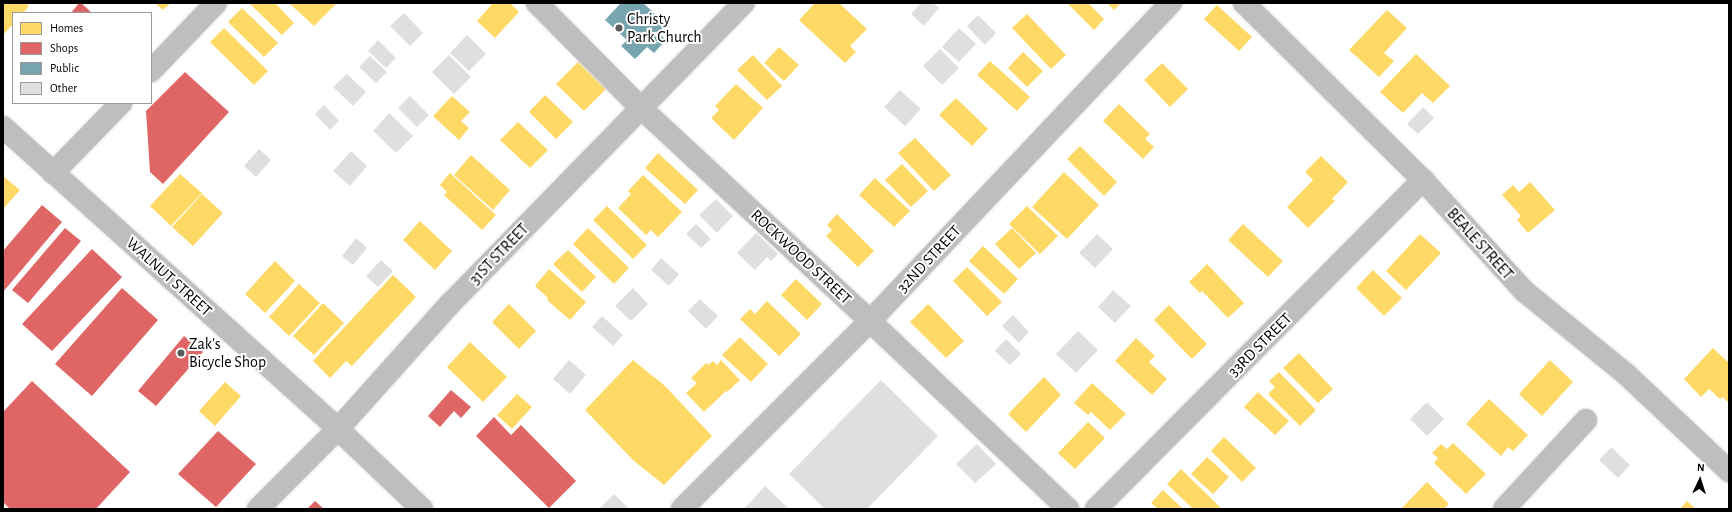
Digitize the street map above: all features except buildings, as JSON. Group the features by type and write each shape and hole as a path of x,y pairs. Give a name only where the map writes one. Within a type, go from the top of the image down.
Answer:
{"street":[{"path":"152,70 216,3"},
{"name":"ROCKWOOD STREET","path":"537,3 640,108 870,321 1068,509"},
{"name":"31ST STREET","path":"258,509 338,429 449,306 640,108 744,3"},
{"name":"32ND STREET","path":"682,509 870,321 1171,3"},
{"name":"BEALE STREET","path":"1244,3 1423,180 1524,292 1627,375 1729,471"},
{"path":"53,173 120,104"},
{"name":"WALNUT STREET","path":"3,127 338,429 422,509"},
{"name":"33RD STREET","path":"1096,509 1423,180"},
{"path":"1504,509 1586,420"}],"place":[{"name":"Christy Park Church","path":"619,28"},
{"name":"Zak's Bicycle Shop","path":"181,353"}]}
